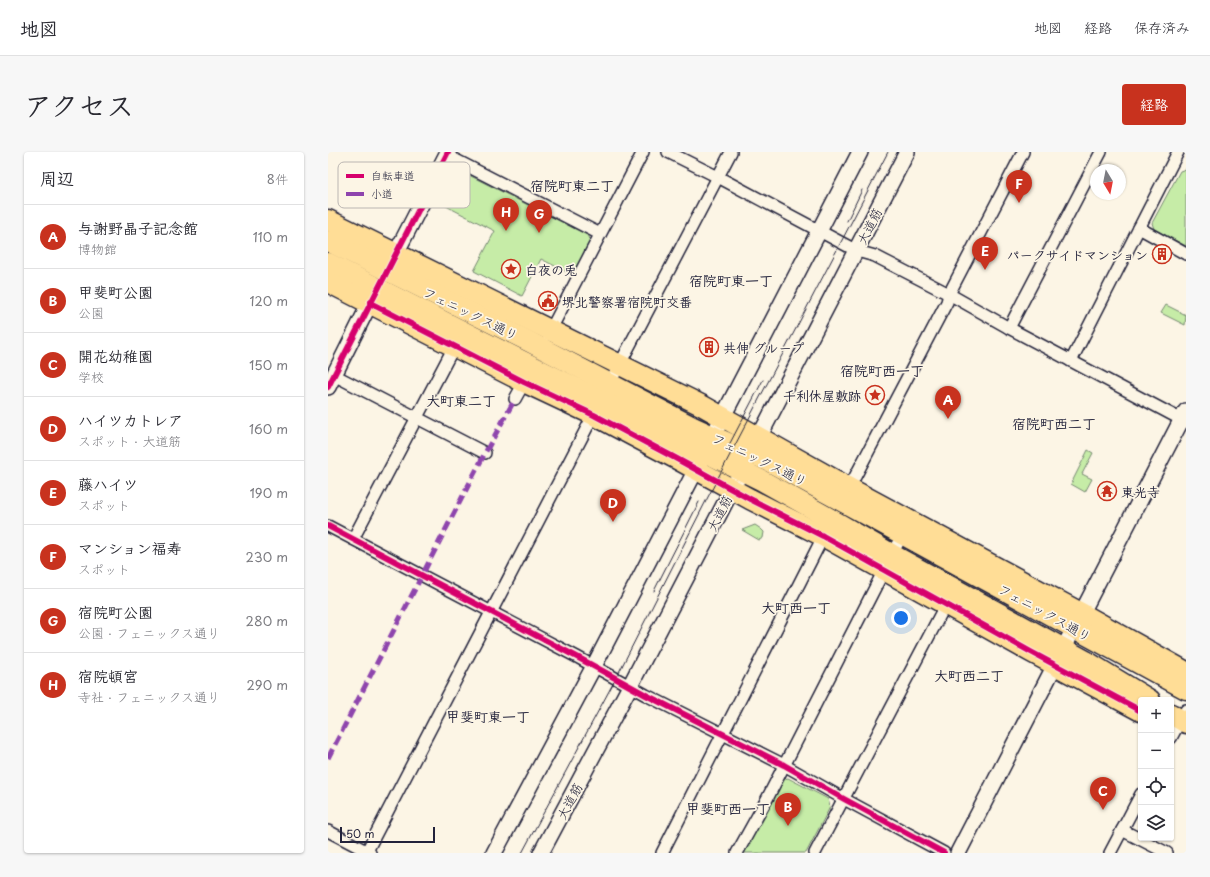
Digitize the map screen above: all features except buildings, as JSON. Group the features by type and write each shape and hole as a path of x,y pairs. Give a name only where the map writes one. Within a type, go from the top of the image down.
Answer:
{"highway":[{"path":"328,220 383,279 459,338 528,374 602,400 705,453 732,489 823,536 888,562 1059,657 1138,709"},
{"name":"フェニックス通り","path":"328,241 383,279"},
{"name":"フェニックス通り","path":"328,262 383,279 546,340 602,400 761,480 832,519 888,562"},
{"path":"328,282 383,279"},
{"path":"546,340 620,366 722,417 755,445"},
{"name":"フェニックス通り","path":"705,453 755,445 1077,620 1186,689"},
{"path":"1077,620 1186,672"},
{"name":"フェニックス通り","path":"1059,657 1086,661 1145,697"}],"street":[{"path":"515,399 643,152"},
{"path":"668,152 857,251 875,256 949,294 1071,361 1185,418 1077,620 958,853"},
{"path":"328,831 368,852 491,612 731,152"},
{"path":"494,853 594,666 860,152"},
{"name":"大道筋","path":"541,853 630,686 741,470 857,251 907,152"},
{"path":"846,495 1023,152"},
{"path":"1009,328 1102,152"},
{"path":"1071,361 1178,152"},
{"path":"442,162 447,153 464,162"},
{"path":"470,165 600,234"},
{"path":"419,208 331,381 417,418 485,453"},
{"path":"1139,228 1186,254"},
{"path":"353,539 459,338"},
{"path":"662,853 832,519"},
{"path":"328,526 630,686 784,765 944,853"},
{"path":"737,853 784,765 906,527"},
{"path":"815,853 950,597"},
{"path":"1173,733 1179,718"},
{"path":"1110,853 1138,800"},
{"path":"1122,830 1167,853"}],"green space":[{"path":"1186,169 1186,246 1154,229 1152,223 1180,171"},
{"path":"470,176 589,236 590,242 573,275 541,259 522,296 474,271 495,231 450,208 470,208"},
{"path":"1166,305 1186,315 1185,325 1161,313"},
{"path":"1088,450 1093,453 1082,474 1092,479 1085,492 1071,484"},
{"path":"755,525 764,532 763,538 759,540 742,530"},
{"path":"788,778 828,799 830,807 806,853 742,853 781,780"}],"tram line":[{"path":"522,853 616,678 708,497 888,152"},
{"path":"847,221 862,190"},
{"path":"728,447 763,380"},
{"path":"654,591 699,502"}],"marked path":[{"path":"328,758 485,453 515,399"}],"cycle path":[{"path":"443,162 448,152"},
{"path":"328,387 419,208"},
{"path":"370,303 524,382 594,415 750,499 823,536 1031,652 1138,709"},
{"path":"328,526 646,695 784,765 944,853"}],"place":[{"name":"マンション福寿","path":"1019,203"},
{"name":"宿院頓宮","path":"506,231"},
{"name":"宿院町公園","path":"539,233"},
{"name":"パークサイドマンション","path":"1162,254"},
{"name":"白夜の兎","path":"511,269"},
{"name":"藤ハイツ","path":"985,270"},
{"name":"堺北警察署宿院町交番","path":"548,301"},
{"name":"共伸 グループ","path":"709,347"},
{"name":"千利休屋敷跡","path":"875,395"},
{"name":"与謝野晶子記念館","path":"948,419"},
{"name":"東光寺","path":"1107,491"},
{"name":"ハイツカトレア","path":"613,522"},
{"name":"開花幼稚園","path":"1103,810"},
{"name":"甲斐町公園","path":"788,826"}],"district":[{"name":"宿院町東二丁","path":"572,185"},
{"name":"宿院町東一丁","path":"731,280"},
{"name":"宿院町西一丁","path":"882,370"},
{"name":"大町東二丁","path":"461,400"},
{"name":"宿院町西二丁","path":"1054,423"},
{"name":"大町西一丁","path":"796,607"},
{"name":"大町西二丁","path":"969,675"},
{"name":"甲斐町東一丁","path":"488,716"},
{"name":"甲斐町西一丁","path":"728,808"}]}
